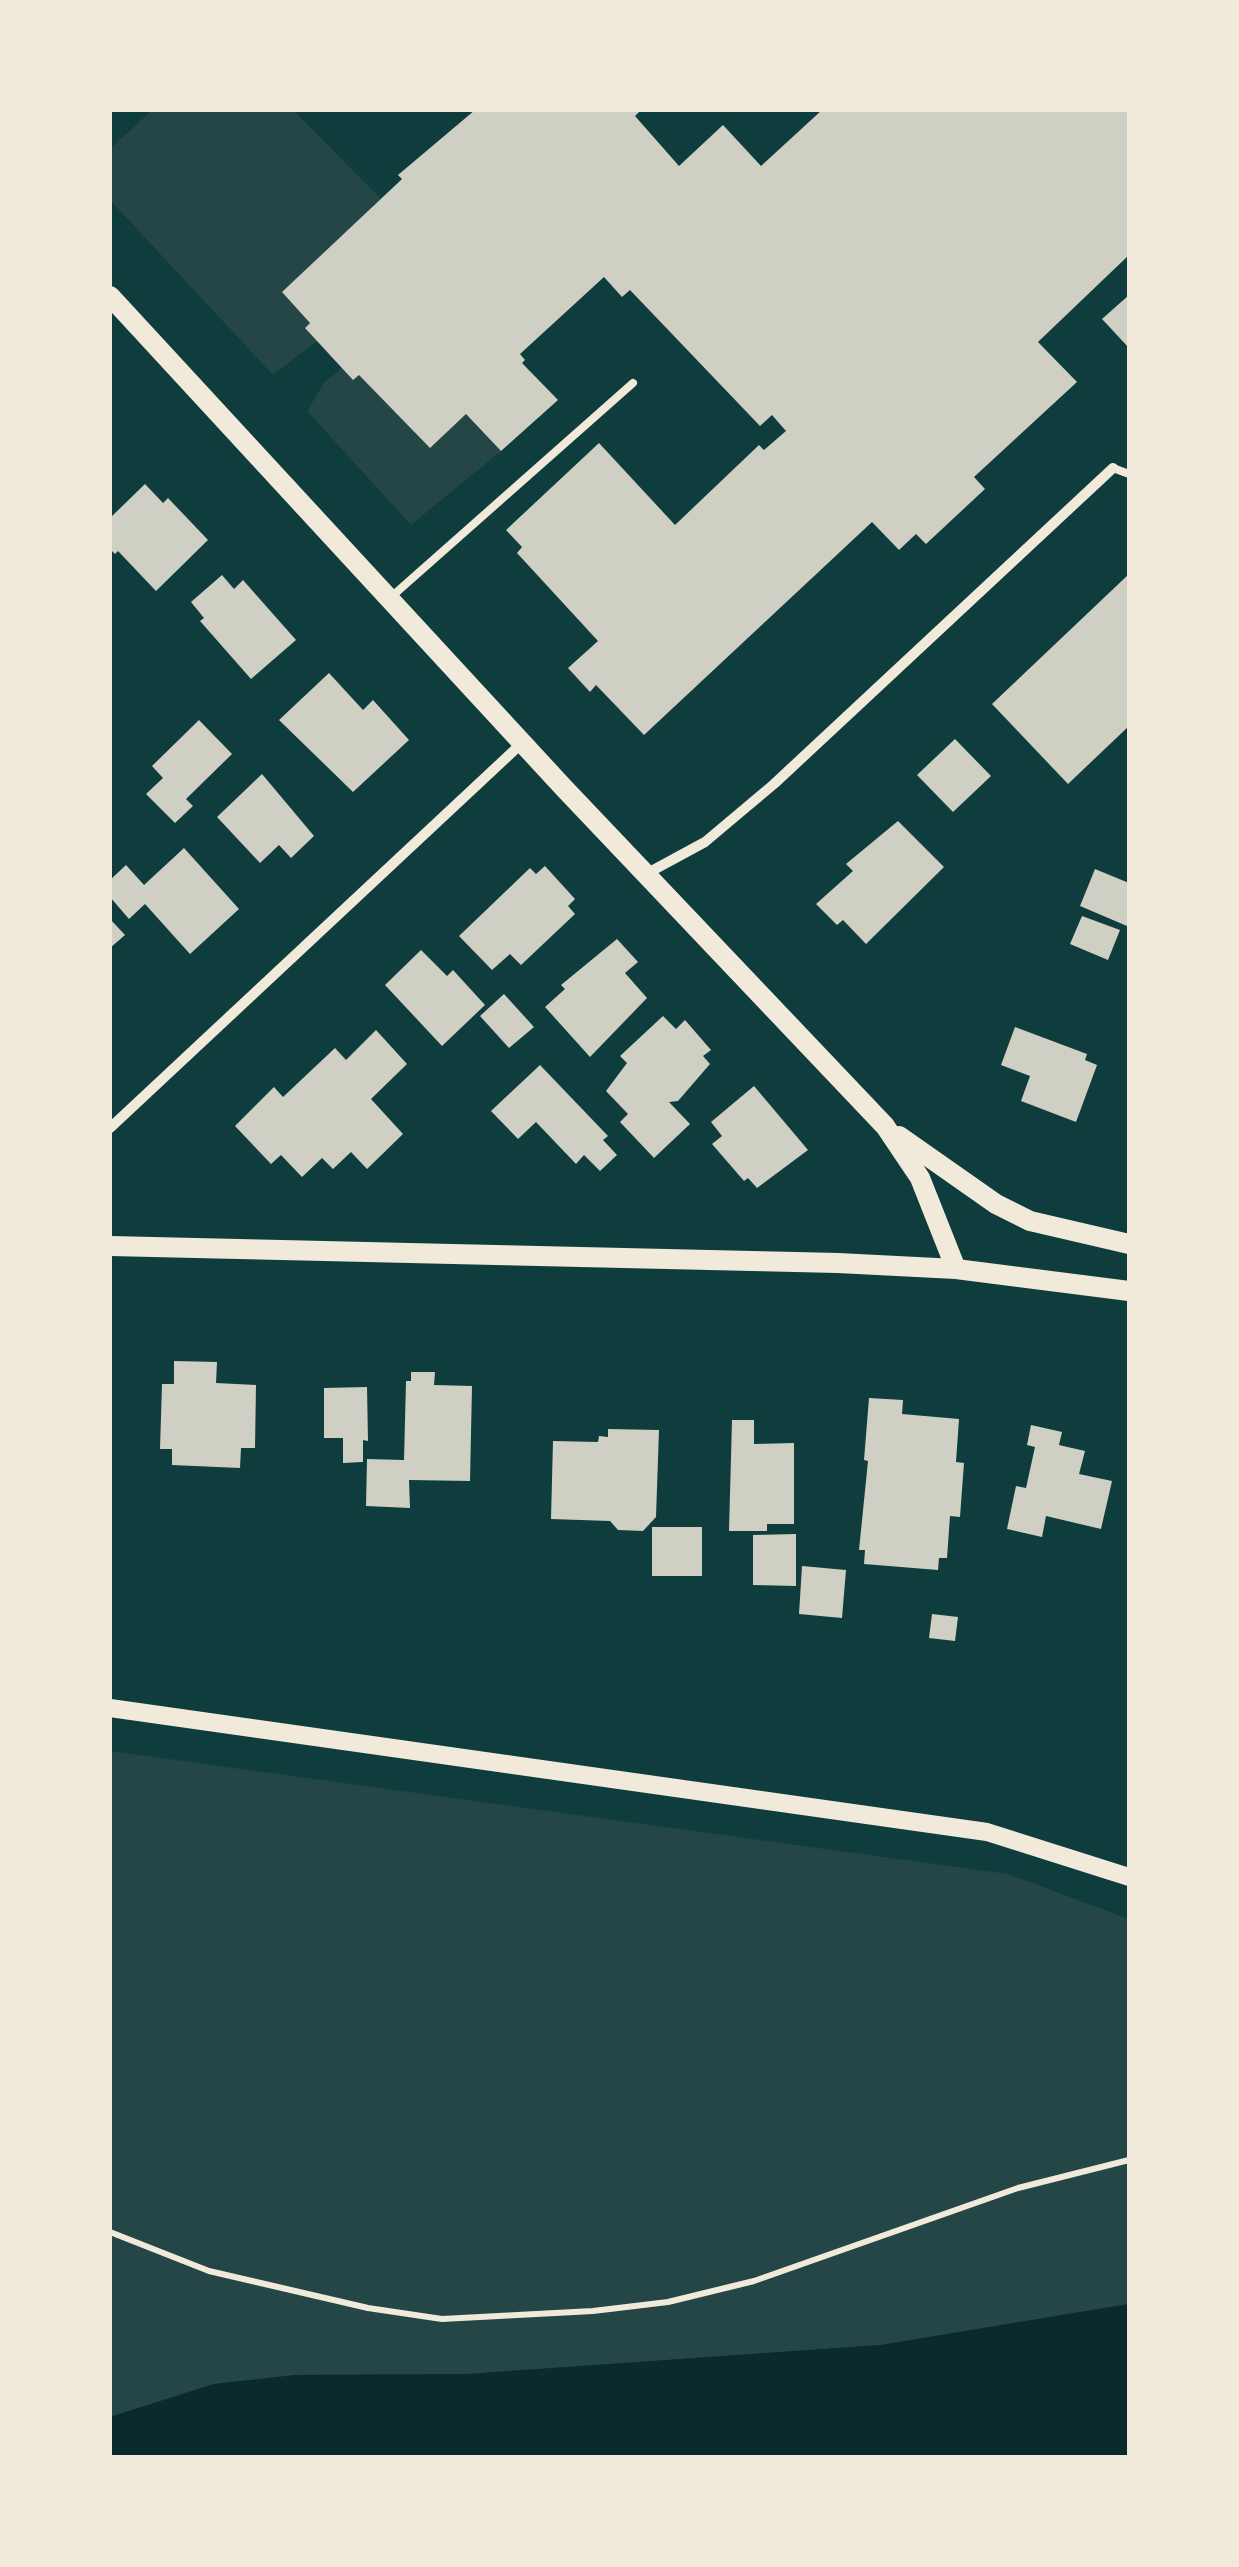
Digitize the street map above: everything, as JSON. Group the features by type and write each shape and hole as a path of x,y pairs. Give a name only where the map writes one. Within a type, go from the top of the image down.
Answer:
{"main road":[{"path":"110,296 522,743 885,1126 920,1178 956,1269"},
{"path":"885,1126 996,1204 1056,1228 1129,1244"},
{"path":"110,1246 956,1269 1129,1291"}],"street":[{"path":"646,874 705,842 774,784 1113,468"},
{"path":"110,1128 522,743"},
{"path":"110,1708 988,1832 1129,1876"}],"lane":[{"path":"390,598 633,383"},
{"path":"1113,468 1129,474"}],"path":[{"path":"110,2232 209,2271 368,2308 442,2318 593,2312 668,2302 754,2281 1018,2188 1129,2160"}],"shaded area":[{"path":"152,110 293,110 381,199 282,292 310,323 305,328 317,341 273,375 110,200 110,149"},
{"path":"342,368 359,375 430,447 466,414 501,451 411,525 307,411 324,383"},
{"path":"110,1751 1008,1874 1129,1919 1129,2304 881,2345 467,2374 296,2375 214,2384 110,2417"},
{"path":"1129,2304 1129,2457 110,2457 110,2417 214,2384 296,2375 467,2374 881,2345"}],"building":[{"path":"475,110 641,110 635,116 679,166 723,125 761,166 822,110 1129,110 1129,255 1038,342 1077,382 974,477 985,489 926,544 916,534 899,550 872,522 644,735 596,685 590,692 568,668 598,641 517,553 522,547 506,530 599,443 675,525 759,445 764,450 786,431 772,415 760,426 630,290 622,297 604,277 520,354 525,360 522,363 558,400 501,451 466,414 430,448 359,375 353,380 305,328 310,323 282,292 402,179 398,175"},
{"path":"1129,295 1129,348 1102,319"},
{"path":"145,484 163,503 168,498 208,540 156,591 118,551 115,554 110,549 110,518"},
{"path":"1129,574 1129,726 1068,784 992,704"},
{"path":"222,575 234,589 243,580 296,640 251,679 200,621 204,618 191,602"},
{"path":"329,673 363,710 373,700 409,740 353,792 279,720"},
{"path":"199,720 232,754 186,799 193,806 175,823 146,794 163,778 152,766"},
{"path":"955,739 991,776 953,812 917,775"},
{"path":"262,774 314,836 291,858 279,845 260,863 217,817"},
{"path":"898,821 944,867 866,944 843,920 837,925 816,904 853,871 846,864"},
{"path":"184,848 239,909 190,954 145,904 129,919 110,897 110,880 126,865 144,885"},
{"path":"545,866 575,899 568,906 575,914 521,965 510,954 492,970 459,936 530,868 536,874"},
{"path":"1095,869 1129,883 1127,926 1080,906"},
{"path":"1082,916 1120,930 1108,960 1070,944"},
{"path":"110,919 125,935 110,948"},
{"path":"617,939 638,962 625,973 647,998 590,1057 545,1007 565,989 561,985"},
{"path":"421,950 447,976 453,970 485,1005 442,1046 385,985"},
{"path":"504,994 534,1027 509,1048 480,1016"},
{"path":"663,1016 676,1029 685,1020 711,1050 703,1056 710,1064 678,1101 669,1102 690,1124 654,1158 620,1122 628,1114 606,1091 627,1063 620,1056"},
{"path":"1015,1027 1087,1054 1085,1060 1097,1065 1076,1122 1021,1101 1030,1076 1001,1065"},
{"path":"376,1030 407,1064 371,1099 403,1134 367,1169 351,1152 333,1169 322,1158 302,1177 281,1155 271,1164 235,1126 274,1087 283,1097 335,1048 346,1060"},
{"path":"540,1065 608,1136 603,1140 617,1155 600,1171 584,1155 576,1164 536,1122 518,1139 491,1111"},
{"path":"754,1086 808,1150 757,1188 748,1178 744,1181 712,1144 722,1136 711,1122"},
{"path":"174,1361 217,1362 216,1383 256,1385 255,1448 241,1448 240,1468 172,1465 172,1449 160,1449 162,1384 174,1384"},
{"path":"411,1372 435,1372 434,1385 472,1386 470,1481 409,1480 410,1508 366,1506 367,1459 404,1460 406,1381 411,1381"},
{"path":"367,1387 368,1441 363,1440 363,1462 343,1463 343,1438 324,1438 324,1388"},
{"path":"869,1398 903,1400 902,1414 959,1419 956,1462 964,1463 960,1517 950,1516 947,1558 939,1558 938,1570 864,1564 865,1550 859,1550 868,1461 864,1460"},
{"path":"732,1420 754,1420 754,1444 794,1443 794,1524 767,1524 767,1531 729,1531"},
{"path":"1031,1425 1062,1432 1059,1445 1085,1451 1079,1474 1112,1481 1101,1529 1046,1516 1042,1537 1007,1529 1016,1486 1026,1488 1035,1447 1027,1445"},
{"path":"608,1429 659,1430 656,1517 643,1531 618,1530 610,1521 551,1519 553,1441 598,1442 599,1436 608,1437"},
{"path":"652,1527 702,1527 702,1576 652,1576"},
{"path":"796,1534 796,1586 753,1585 753,1535"},
{"path":"802,1566 846,1570 842,1618 799,1614"},
{"path":"932,1614 958,1617 955,1641 929,1638"}]}
